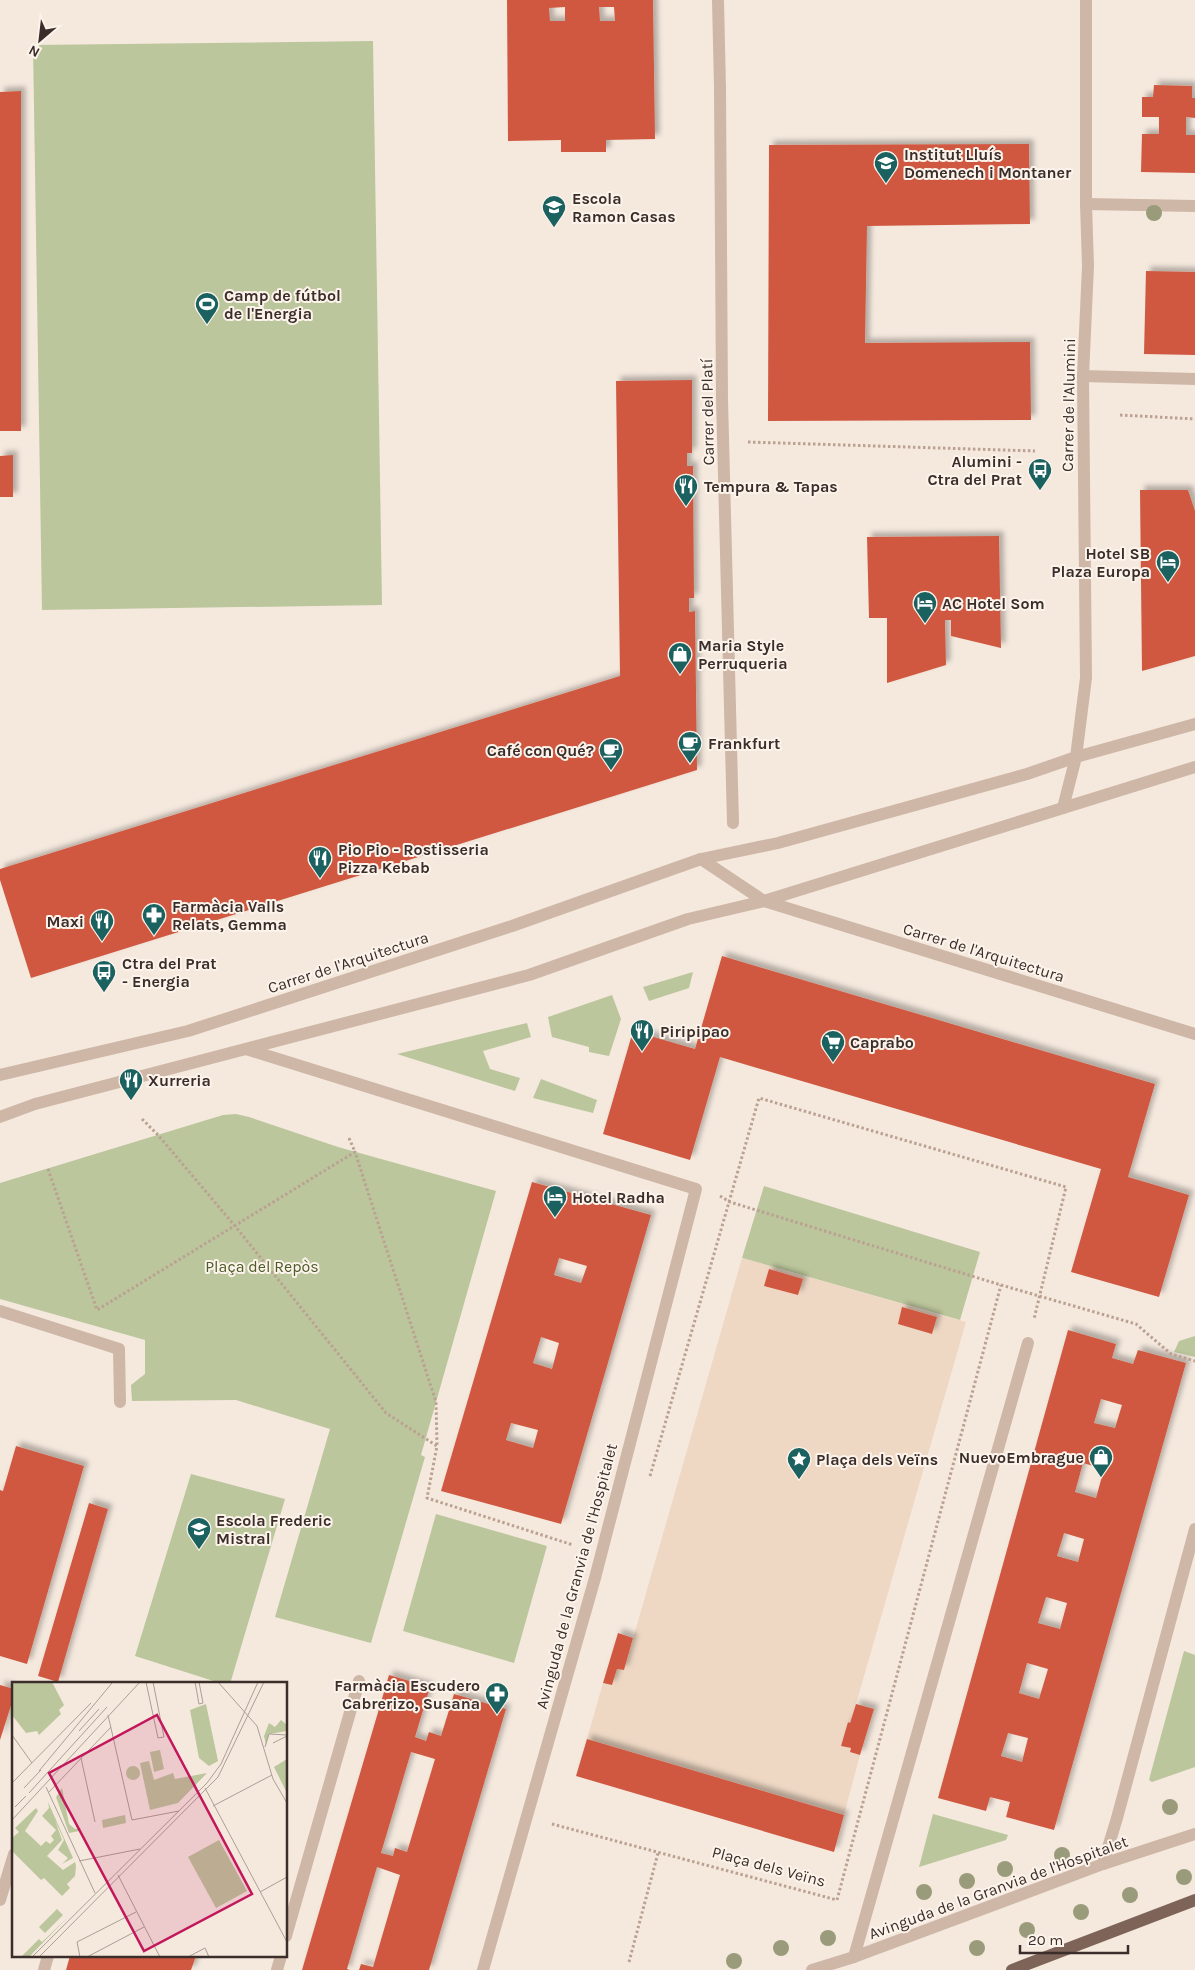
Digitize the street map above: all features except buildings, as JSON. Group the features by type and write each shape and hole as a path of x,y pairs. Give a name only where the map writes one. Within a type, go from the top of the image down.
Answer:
{"main road":[{"path":"1012,1970 1195,1900"}],"street":[{"name":"Carrer del Platí","path":"718,0 723,442 733,823"},
{"name":"Carrer de l'Alumini","path":"1063,808 1076,757 1086,678 1083,376 1088,266 1086,204 1086,0"},
{"path":"1086,204 1195,206"},
{"path":"1083,376 1195,379"},
{"name":"Carrer de l'Arquitectura","path":"0,1076 188,1031 512,926 701,859 778,843 1027,774 1076,757 1195,724"},
{"path":"0,1117 35,1104 529,975 688,919 764,901 1195,768"},
{"name":"Carrer de l'Arquitectura","path":"701,859 764,901 1195,1034"},
{"name":"Avinguda de la Granvia de l'Hospitalet","path":"246,1049 696,1189 595,1578 483,1970"},
{"path":"0,1311 120,1349 120,1402"},
{"path":"854,1957 1028,1343"},
{"path":"1103,1864 1195,1529"},
{"path":"288,1929 359,1681"},
{"name":"Avinguda de la Granvia de l'Hospitalet","path":"812,1970 854,1957 1103,1864 1195,1834"},
{"path":"0,1900 12,1861"}],"path":[{"path":"1120,415 1195,419"},
{"path":"723,442 1035,451"},
{"path":"648,1484 759,1098 1066,1187 1028,1343"},
{"path":"142,1119 158,1135 235,1226 386,1413 437,1446"},
{"path":"349,1138 436,1402 437,1446 427,1498 573,1545"},
{"path":"48,1169 97,1310 355,1152"},
{"path":"714,1191 730,1202 1000,1285 1136,1324 1171,1354 1195,1361"},
{"name":"Plaça dels Veïns","path":"555,1816 552,1825 837,1900 1000,1285"},
{"path":"629,1962 658,1853"}],"green space":[{"name":"Camp de fútbol de l'Energia","path":"373,41 382,605 42,610 33,45"},
{"path":"693,972 689,988 649,1001 643,987"},
{"path":"612,995 621,1019 609,1056 589,1052 589,1047 552,1037 548,1017"},
{"path":"527,1023 531,1037 483,1051 490,1069 520,1078 515,1091 397,1054"},
{"path":"541,1079 597,1100 593,1113 533,1098"},
{"name":"Plaça del Repòs","path":"236,1114 338,1147 496,1191 421,1455 425,1457 371,1643 275,1617 330,1429 236,1400 132,1401 131,1385 145,1374 145,1340 0,1299 0,1183 223,1115"},
{"path":"764,1186 980,1252 960,1320 742,1258"},
{"path":"1195,1336 1195,1357 1174,1352 1179,1341"},
{"path":"191,1474 285,1499 231,1682 217,1682 135,1656"},
{"path":"436,1514 547,1546 514,1663 403,1631"},
{"path":"1184,1651 1195,1655 1195,1767 1152,1782 1149,1780"},
{"path":"933,1814 1008,1835 1006,1840 919,1867"}],"shaded area":[{"name":"Plaça dels Veïns","path":"742,1258 966,1322 856,1704 841,1746 851,1748 850,1752 860,1755 844,1815 587,1739 603,1683 612,1685 617,1669 624,1670"}],"place":[{"name":"Institut Lluís Domenech i Montaner","path":"886,184"},
{"name":"Escola Ramon Casas","path":"554,228"},
{"name":"Camp de fútbol de l'Energia","path":"207,325"},
{"name":"Alumini - Ctra del Prat","path":"1040,491"},
{"name":"Tempura & Tapas","path":"686,507"},
{"name":"Hotel SB Plaza Europa","path":"1168,583"},
{"name":"AC Hotel Som","path":"925,624"},
{"name":"Maria Style Perruqueria","path":"680,675"},
{"name":"Frankfurt","path":"690,764"},
{"name":"Café con Qué?","path":"611,771"},
{"name":"Pio Pio - Rostisseria Pizza Kebab","path":"320,879"},
{"name":"Farmàcia Valls Relats, Gemma","path":"154,936"},
{"name":"Maxi","path":"102,942"},
{"name":"Ctra del Prat - Energia","path":"104,993"},
{"name":"Piripipao","path":"642,1052"},
{"name":"Caprabo","path":"833,1063"},
{"name":"Xurreria","path":"131,1101"},
{"name":"Hotel Radha","path":"555,1218"},
{"name":"NuevoEmbrague","path":"1101,1478"},
{"name":"Plaça dels Veïns","path":"799,1480"},
{"name":"Escola Frederic Mistral","path":"199,1550"},
{"name":"Farmàcia Escudero Cabrerizo, Susana","path":"497,1715"}]}
